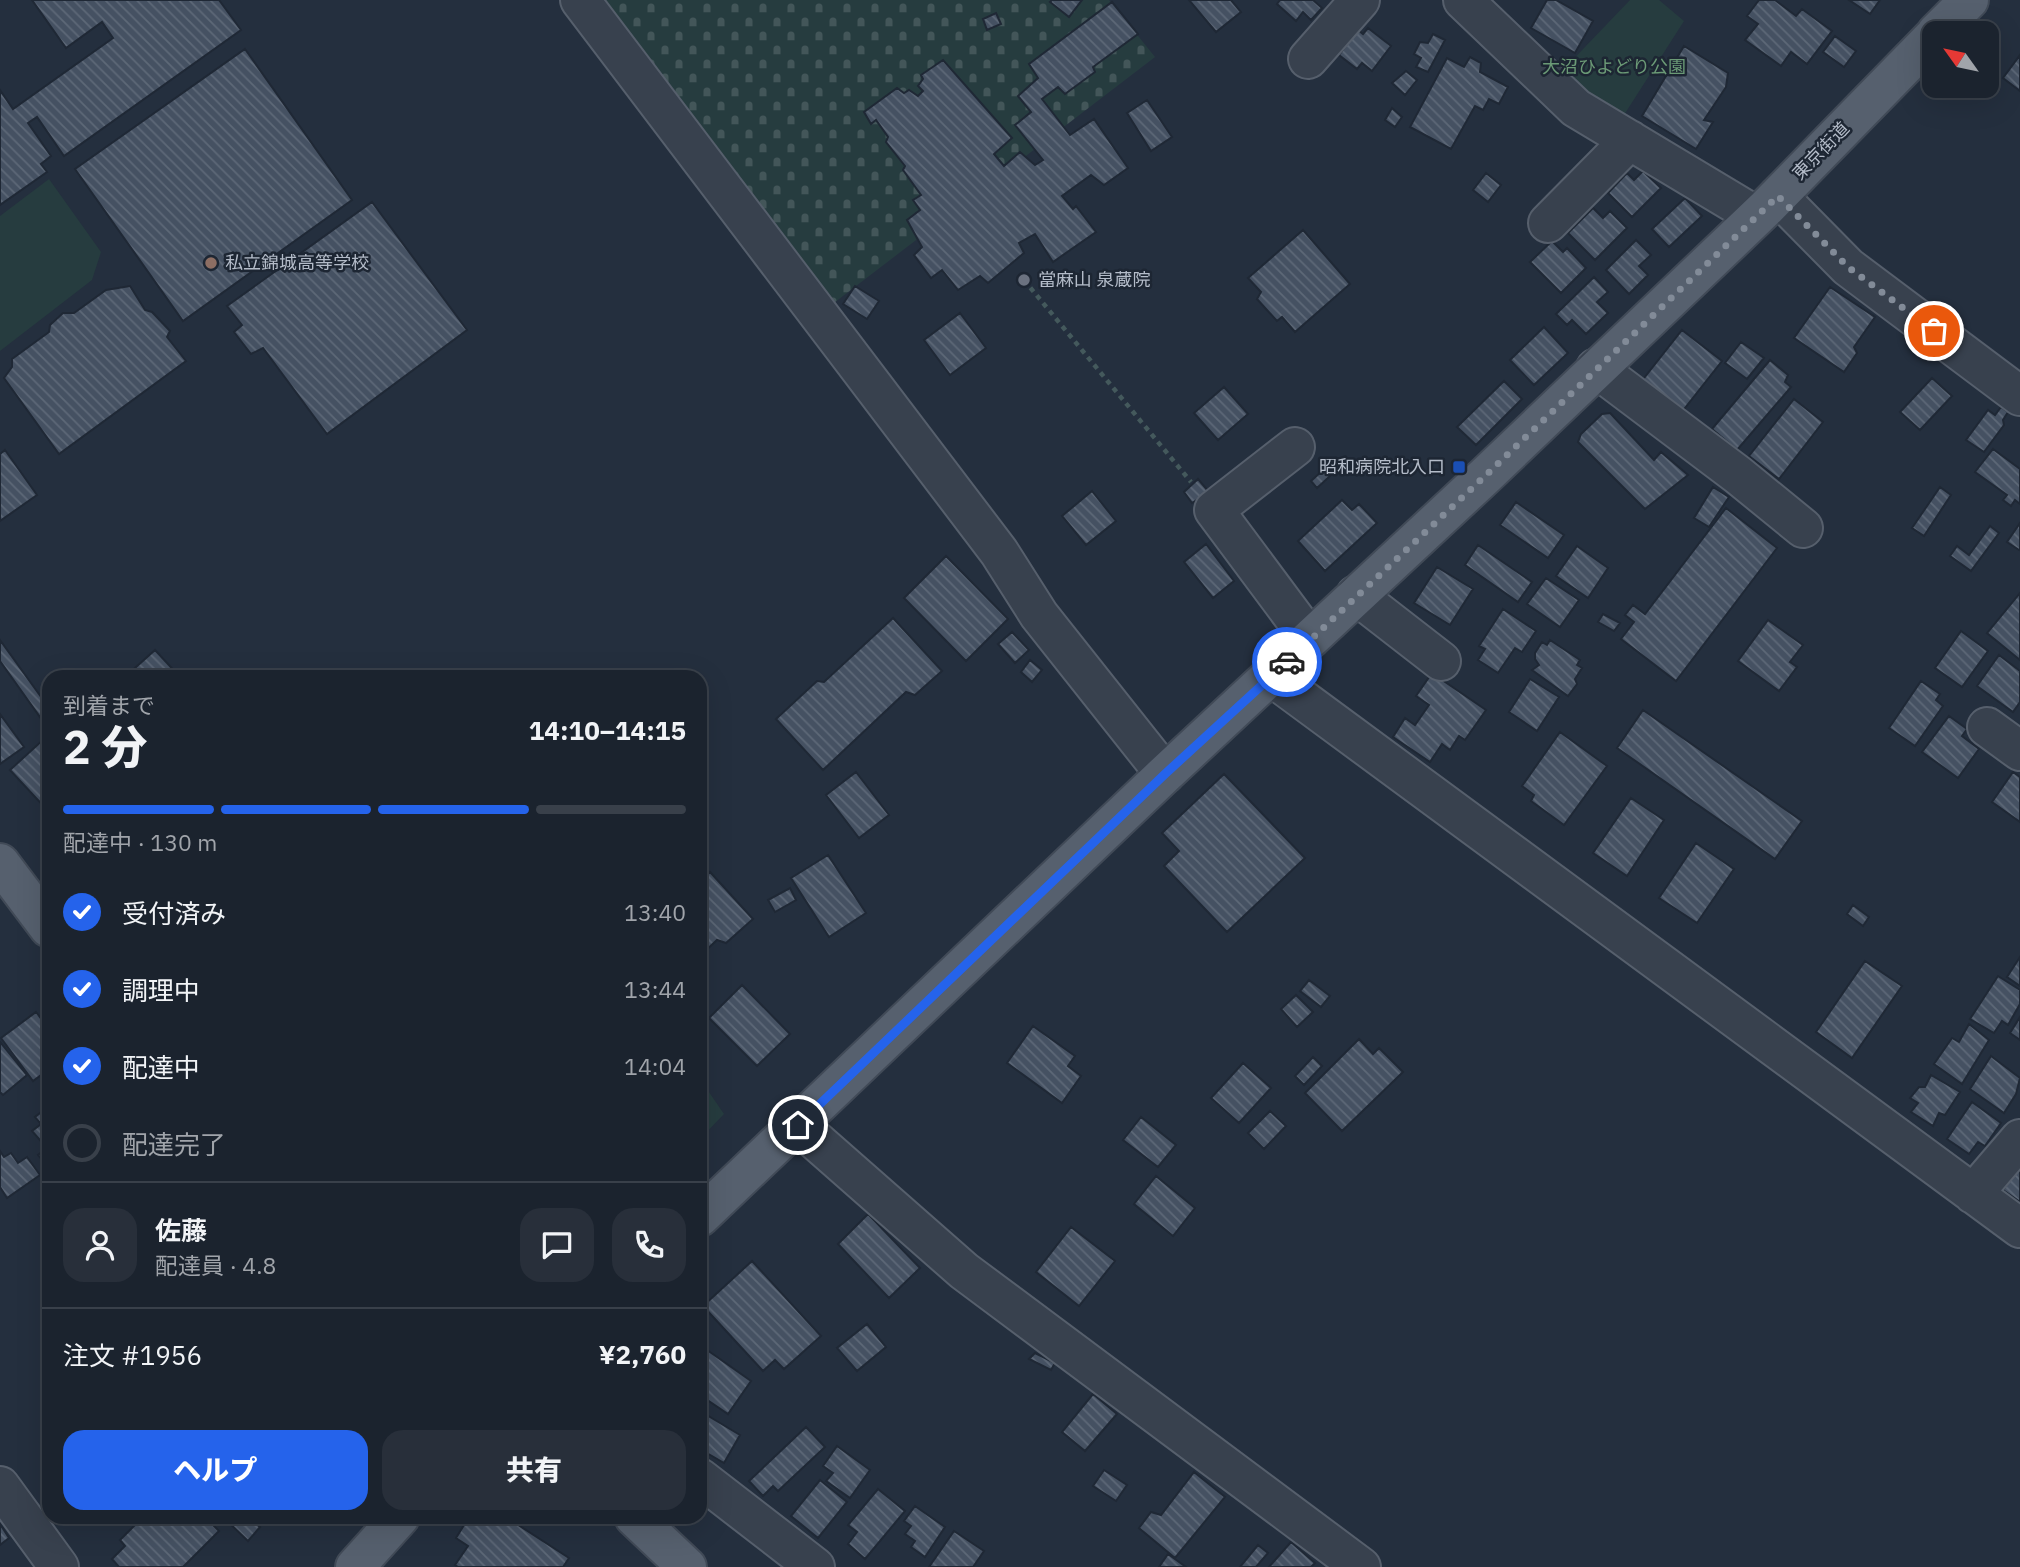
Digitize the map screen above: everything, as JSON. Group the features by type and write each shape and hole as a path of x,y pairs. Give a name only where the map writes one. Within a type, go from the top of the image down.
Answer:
{"main road":[{"name":"東京街道","path":"1948,21 1969,0"},
{"name":"東京街道","path":"707,1210 1165,774 1484,477 1767,206 1922,47"},
{"path":"0,863 42,919"},
{"path":"355,1567 394,1524"},
{"path":"641,1524 687,1567"}],"street":[{"path":"580,0 999,552 1039,615 1165,774"},
{"path":"1308,59 1360,0"},
{"path":"1463,0 1576,108 1630,140 1767,206 2020,396"},
{"path":"1548,223 1630,140"},
{"path":"1596,368 1738,475 1803,528"},
{"path":"1295,447 1214,510 1310,639"},
{"path":"1356,595 1441,662"},
{"path":"1272,677 2020,1228"},
{"path":"1987,727 2020,751"},
{"path":"798,1125 964,1271 1362,1567"},
{"path":"1973,1194 2020,1139"},
{"path":"707,1483 815,1567"},
{"path":"0,1486 59,1567"}],"path":[{"path":"1024,280 1214,510"}],"green space":[{"path":"590,0 1109,0 1155,57 826,309"},
{"name":"大沼ひよどり公園","path":"1630,0 1659,0 1684,21 1624,115 1589,94 1562,71"},
{"path":"49,179 101,252 92,280 0,351 0,216"},
{"path":"707,1089 724,1114 707,1132"}],"building":[{"path":"32,0 219,0 241,30 64,156 37,117 28,123 51,156 41,164 47,172 0,205 0,90 13,109 113,38 102,22 66,48"},
{"path":"1082,0 1069,17 1050,2"},
{"path":"1189,0 1231,0 1241,12 1216,32"},
{"path":"1280,0 1313,0 1322,8 1311,20 1303,12 1296,21 1277,4"},
{"path":"1547,0 1556,0 1593,21 1575,53 1531,28"},
{"path":"1759,0 1775,0 1796,16 1802,9 1832,31 1807,64 1791,52 1781,66 1745,40 1758,24 1747,16"},
{"path":"1849,0 1880,0 1870,14"},
{"path":"1112,2 1138,34 1093,67 1095,72 1065,94 1058,87 1042,99 1070,135 1094,119 1128,168 1104,185 1091,175 1062,196 1073,209 1076,206 1096,232 1053,262 1035,234 1019,243 1024,253 988,283 980,276 958,290 942,270 931,278 914,255 922,247 907,220 920,210 913,200 921,195 903,170 905,166 886,142 888,137 876,120 871,124 864,112 897,88 904,93 909,90 918,96 923,91 918,86 923,79 921,75 943,60 1012,138 994,154 1004,166 1020,152 1035,165 1043,160 1015,125 1031,112 1018,96 1038,78 1029,64"},
{"path":"996,13 1001,24 987,30 983,19"},
{"path":"1368,28 1391,46 1372,71 1362,63 1357,69 1339,55 1358,30 1363,34"},
{"path":"1433,34 1445,40 1428,72 1416,67 1421,58 1414,54 1420,42 1428,43"},
{"path":"1835,36 1856,51 1844,67 1823,52"},
{"path":"1684,46 1728,73 1726,87 1704,120 1713,122 1696,149 1642,116"},
{"path":"245,49 352,200 183,321 75,169"},
{"path":"2020,55 2020,91 2003,78"},
{"path":"1470,57 1481,63 1480,72 1508,87 1499,104 1489,99 1483,110 1475,106 1451,149 1410,127 1447,58 1464,67"},
{"path":"1406,71 1417,80 1405,95 1392,83"},
{"path":"1147,100 1172,137 1151,151 1127,113"},
{"path":"1392,108 1402,117 1395,127 1385,120"},
{"path":"1643,171 1661,188 1632,217 1608,193 1627,173 1634,180"},
{"path":"1486,173 1501,185 1488,202 1473,190"},
{"path":"1685,198 1702,216 1669,247 1652,229"},
{"path":"372,202 467,330 327,434 263,348 251,354 234,332 242,325 227,306"},
{"path":"1593,208 1603,218 1610,211 1627,228 1595,260 1568,233"},
{"path":"1303,230 1350,284 1295,332 1282,317 1277,321 1257,299 1261,292 1248,278"},
{"path":"1636,240 1651,255 1639,266 1648,275 1629,294 1606,270"},
{"path":"1552,241 1563,252 1567,248 1586,268 1561,293 1530,262"},
{"path":"1594,277 1608,292 1597,302 1608,313 1586,334 1572,320 1567,325 1556,314"},
{"path":"130,286 145,310 152,312 170,331 167,337 186,361 59,454 4,378 12,367 12,359 49,332 50,325 63,313 74,313 106,290"},
{"path":"855,286 879,301 867,319 843,304"},
{"path":"1830,287 1875,317 1854,347 1857,353 1844,372 1794,338"},
{"path":"960,313 986,348 950,375 924,340"},
{"path":"1544,327 1568,353 1534,385 1510,360"},
{"path":"1682,330 1722,361 1681,413 1641,382"},
{"path":"1741,342 1764,358 1747,379 1725,363"},
{"path":"1770,360 1788,375 1785,382 1791,387 1737,450 1712,429"},
{"path":"1932,378 1952,396 1920,430 1900,412"},
{"path":"1504,381 1522,399 1476,445 1457,427"},
{"path":"1224,387 1248,414 1218,440 1194,413"},
{"path":"1794,399 1823,422 1779,479 1749,456"},
{"path":"2001,407 2008,412 2003,420 2004,425 1984,452 1966,440 1988,410 1995,415"},
{"path":"1610,413 1654,460 1661,452 1688,475 1645,509 1578,442 1581,434 1602,414"},
{"path":"1993,449 2020,469 2020,504 2015,500 2011,506 2003,500 2007,495 1975,472"},
{"path":"5,450 37,495 0,521 0,454"},
{"path":"1336,458 1342,465 1317,488 1311,481"},
{"path":"1198,479 1209,492 1192,503 1184,492"},
{"path":"1713,487 1729,497 1709,527 1694,518"},
{"path":"1940,487 1951,495 1924,536 1912,528"},
{"path":"1092,491 1116,521 1086,545 1062,516"},
{"path":"1342,500 1352,510 1359,504 1377,523 1325,571 1298,541"},
{"path":"1516,502 1564,535 1548,558 1500,525"},
{"path":"1726,508 1777,548 1676,681 1621,639 1634,622 1625,615 1633,605 1645,614"},
{"path":"2020,523 2020,549 2019,550 2007,542"},
{"path":"1990,526 1999,533 1971,571 1950,556 1957,546 1969,555"},
{"path":"1206,544 1234,581 1213,598 1184,562"},
{"path":"1478,545 1532,582 1518,602 1465,565"},
{"path":"1577,546 1608,568 1588,598 1556,576"},
{"path":"946,556 1008,619 966,661 904,598"},
{"path":"1437,567 1473,589 1450,625 1414,603"},
{"path":"1546,578 1579,600 1560,627 1527,604"},
{"path":"2020,593 2020,660 1987,633"},
{"path":"1503,609 1536,631 1522,652 1515,648 1498,673 1478,660 1485,649 1479,646"},
{"path":"1603,614 1620,623 1614,631 1598,622"},
{"path":"893,618 942,671 915,695 906,692 823,770 776,719 817,681 824,682"},
{"path":"1768,620 1803,645 1790,662 1797,667 1779,691 1738,661"},
{"path":"1961,631 1988,651 1962,687 1935,668"},
{"path":"1012,632 1029,650 1015,663 998,644"},
{"path":"0,640 42,698 42,720 0,661"},
{"path":"1550,640 1580,660 1577,665 1582,668 1575,679 1577,684 1568,696 1532,670 1539,665 1535,653 1542,642 1547,645"},
{"path":"155,650 174,670 133,670"},
{"path":"1999,655 2020,671 2020,702 2013,712 1977,686"},
{"path":"1030,660 1042,670 1032,682 1021,672"},
{"path":"1432,673 1486,710 1465,740 1459,736 1450,750 1442,744 1430,762 1393,737 1405,718 1415,725 1429,705 1416,696"},
{"path":"1530,679 1559,697 1537,731 1509,712"},
{"path":"1921,681 1940,694 1936,700 1943,706 1915,746 1889,728"},
{"path":"1643,710 1802,821 1775,859 1617,748"},
{"path":"0,714 24,747 0,764"},
{"path":"1949,716 1967,729 1962,736 1979,749 1958,778 1922,752"},
{"path":"1560,732 1607,766 1564,825 1531,801 1534,795 1522,786"},
{"path":"42,741 42,804 10,770"},
{"path":"856,772 889,815 859,838 826,795"},
{"path":"2013,772 2020,777 2020,822 1992,802"},
{"path":"1224,774 1305,858 1227,932 1164,866 1179,851 1162,833"},
{"path":"1631,798 1664,820 1627,876 1593,853"},
{"path":"1696,843 1734,869 1697,923 1659,898"},
{"path":"828,855 866,913 829,937 791,878"},
{"path":"710,872 753,919 726,943 717,940 707,949 707,875"},
{"path":"790,888 796,900 775,912 768,900"},
{"path":"1853,905 1869,917 1863,926 1847,914"},
{"path":"2020,957 2020,986 2007,977"},
{"path":"1865,961 1902,986 1852,1058 1816,1032"},
{"path":"1998,976 2020,990 2020,1004 2008,1025 2002,1021 1994,1033 1970,1019"},
{"path":"1309,980 1330,996 1321,1007 1300,991"},
{"path":"742,985 790,1034 757,1066 709,1018"},
{"path":"1296,995 1313,1012 1297,1027 1281,1009"},
{"path":"36,1012 42,1020 42,1074 33,1081 1,1038"},
{"path":"2020,1017 2020,1040 2010,1033"},
{"path":"1969,1024 1989,1040 1962,1084 1934,1064 1952,1038 1959,1042"},
{"path":"1033,1026 1075,1056 1068,1066 1081,1076 1062,1103 1007,1063"},
{"path":"1359,1039 1373,1054 1379,1048 1403,1072 1342,1131 1305,1093"},
{"path":"0,1042 27,1075 3,1095 0,1092"},
{"path":"1991,1056 2020,1078 2016,1094 2004,1113 1970,1089"},
{"path":"1313,1057 1322,1066 1304,1085 1295,1076"},
{"path":"1243,1063 1271,1088 1239,1123 1211,1098"},
{"path":"1931,1075 1960,1092 1945,1115 1939,1113 1933,1126 1911,1112 1918,1103 1910,1098 1919,1087 1925,1087"},
{"path":"1972,1102 2001,1123 1985,1146 1978,1142 1969,1154 1947,1139"},
{"path":"1270,1111 1286,1126 1264,1149 1248,1133"},
{"path":"42,1112 42,1142 32,1131 41,1124 35,1117"},
{"path":"1141,1117 1176,1145 1158,1167 1123,1140"},
{"path":"0,1151 4,1157 11,1153 18,1163 27,1157 40,1175 7,1198 0,1187"},
{"path":"2020,1166 2020,1202 2003,1190"},
{"path":"1156,1176 1195,1208 1173,1236 1134,1204"},
{"path":"868,1214 920,1268 889,1298 838,1244"},
{"path":"1071,1227 1115,1261 1079,1306 1036,1272"},
{"path":"752,1261 821,1336 784,1369 775,1360 763,1371 707,1310 707,1302"},
{"path":"867,1324 886,1347 857,1371 837,1348"},
{"path":"707,1350 751,1381 728,1414 707,1400"},
{"path":"1035,1353 1055,1363 1051,1370 1029,1359"},
{"path":"1093,1394 1117,1414 1085,1451 1062,1432"},
{"path":"707,1415 740,1435 724,1463 707,1453"},
{"path":"806,1427 825,1447 778,1491 773,1486 763,1496 749,1481"},
{"path":"837,1446 870,1470 850,1498 826,1481 833,1473 823,1466"},
{"path":"1104,1470 1127,1485 1116,1501 1093,1486"},
{"path":"1194,1472 1225,1497 1175,1558 1139,1528 1151,1512 1161,1515"},
{"path":"820,1480 847,1502 818,1538 791,1516"},
{"path":"878,1489 905,1511 865,1559 848,1544 857,1532 848,1525"},
{"path":"915,1506 945,1527 925,1557 911,1547 915,1541 905,1534 911,1526 904,1521"},
{"path":"0,1524 9,1538 0,1545"},
{"path":"136,1524 212,1524 219,1531 183,1567 119,1567 112,1559 125,1546 120,1540"},
{"path":"230,1524 257,1524 260,1527 248,1541"},
{"path":"465,1524 517,1524 569,1558 563,1567 458,1567 455,1565 468,1546 456,1538"},
{"path":"954,1531 984,1551 973,1567 929,1567"},
{"path":"1291,1542 1315,1563 1311,1567 1269,1567"},
{"path":"1258,1545 1268,1553 1256,1567 1240,1567"},
{"path":"1168,1554 1186,1567 1159,1567"}],"way so far":[{"path":"1287,662 1778,196 1848,267 1934,331"}],"place":[{"name":"私立錦城高等学校","path":"211,263"},
{"name":"當麻山 泉蔵院","path":"1024,280"},
{"name":"昭和病院北入口","path":"1459,467"}],"route":[{"path":"798,1125 1165,774 1287,662"}]}
